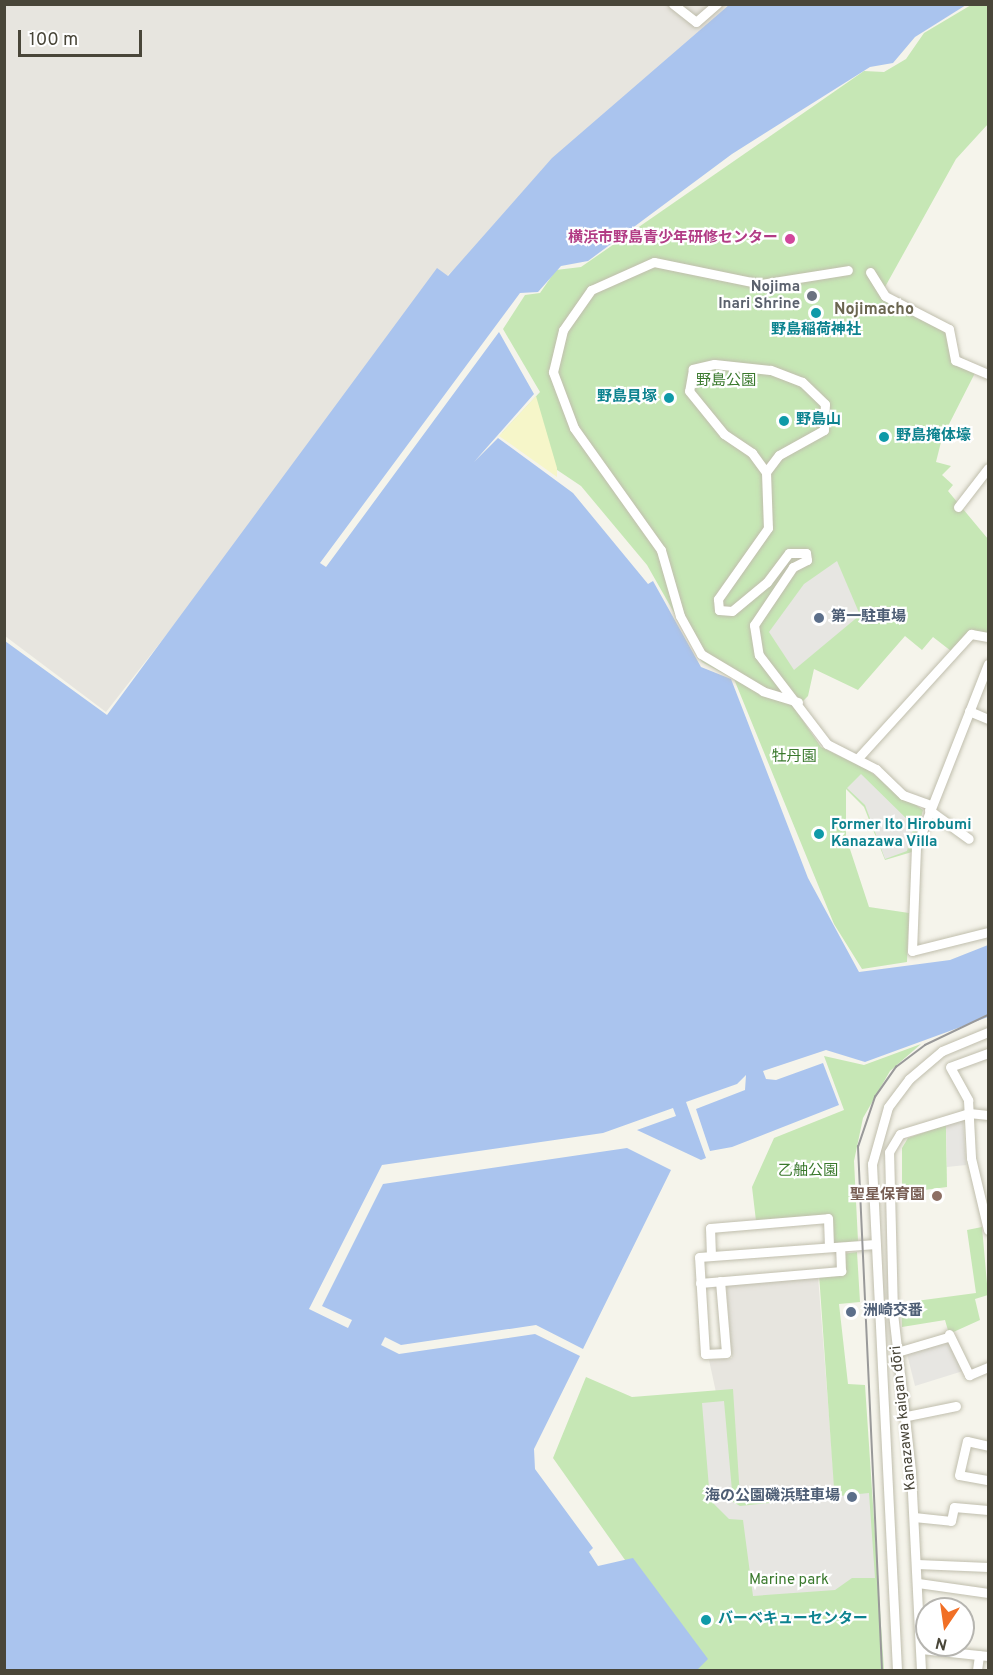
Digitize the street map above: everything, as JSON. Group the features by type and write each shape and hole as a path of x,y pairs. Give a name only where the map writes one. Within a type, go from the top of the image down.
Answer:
{"street":[{"path":"673,4 696,22 717,4"},
{"path":"798,702 771,695 701,654 680,616 650,530 574,428 553,372 563,330 591,290 654,262 761,284 849,270"},
{"path":"870,272 885,296 949,329 956,360 988,374"},
{"path":"766,472 779,455 824,430 825,404 802,382 770,369 714,364 693,369 689,391 724,434 752,453 766,472 768,528 717,606 728,613 767,582 789,553 806,553 807,560 793,567 752,635 759,655 798,702 817,735 858,758 903,795 930,808 969,839"},
{"path":"958,507 988,468"},
{"path":"858,758 971,634 988,637"},
{"path":"988,664 916,847 912,951 988,932"},
{"path":"969,711 988,719"},
{"path":"897,1671 872,1164 888,1107 924,1064 988,1032"},
{"path":"988,1053 950,1067 969,1113 971,1158 988,1230"},
{"path":"969,1113 988,1115"},
{"name":"Kanazawa kaigan dōri","path":"919,1597 907,1416 897,1352 890,1261 891,1143 900,1134 969,1113"},
{"path":"711,1256 710,1228 828,1218 829,1247"},
{"path":"720,1281 726,1353 705,1354 699,1257 876,1244"},
{"path":"700,1283 841,1271 840,1247"},
{"path":"702,1317 723,1315"},
{"path":"897,1352 948,1336 969,1375 988,1367"},
{"path":"907,1416 956,1406"},
{"path":"987,1480 959,1475 967,1442 988,1446"},
{"path":"914,1517 951,1521 954,1507 988,1510"},
{"path":"917,1564 988,1567"},
{"path":"918,1583 988,1593"},
{"path":"977,1671 986,1655"}],"shaded area":[{"path":"4,5 744,5 448,275 106,712 5,636"},
{"name":"第一駐車場","path":"837,561 860,615 794,670 769,632 804,584"},
{"path":"861,774 914,826 907,851 885,859 865,805 847,788"},
{"path":"963,1120 966,1165 947,1167 946,1125"},
{"path":"818,1276 835,1492 739,1499 709,1360 732,1358 726,1283"},
{"path":"947,1340 963,1371 915,1386 907,1354"},
{"name":"海の公園磯浜駐車場","path":"724,1401 733,1502 740,1506 869,1493 875,1578 852,1578 835,1590 753,1596 743,1520 729,1519 710,1500 702,1403"}],"green space":[{"name":"野島公園","path":"971,5 988,5 988,124 956,159 880,296 946,331 953,360 976,371 942,438 936,462 951,466 942,475 953,485 948,491 988,539 988,633 968,632 951,651 933,637 922,650 905,636 858,690 814,669 808,696 795,709 821,747 865,768 923,810 912,852 885,860 864,807 846,789 846,837 869,907 909,913 907,962 862,969 834,924 734,679 702,662 647,565 581,486 502,433 540,392 503,329 525,295 540,293 556,270 581,267 864,71 884,72 906,59 924,33"},
{"name":"乙舳公園","path":"921,1044 890,1071 863,1118 854,1161 858,1241 833,1243 830,1215 756,1221 752,1187 774,1138 844,1110 824,1056 864,1065"},
{"path":"946,1125 947,1187 902,1193 902,1148 908,1138"},
{"path":"982,1227 988,1295 975,1299 980,1320 949,1334 945,1320 902,1327 901,1303 976,1293 967,1230"},
{"name":"Marine park","path":"857,1252 860,1302 839,1304 848,1384 865,1385 884,1670 684,1670 695,1659 553,1458 586,1377 632,1397 733,1389 740,1497 834,1488 819,1274 843,1272 842,1254"}],"sand":[{"path":"536,396 557,468 557,477 499,436"}],"water":[{"path":"729,5 966,5 915,37 893,63 870,67 732,154 588,261 561,266 538,292 520,293 320,563 326,567 499,332 534,394 474,462 498,438 573,493 648,584 653,581 701,667 731,679 808,878 859,972 950,960 988,945 988,1017 865,1062 826,1050 763,1071 766,1079 776,1080 823,1063 839,1105 732,1147 710,1151 696,1109 745,1090 746,1075 737,1084 686,1102 706,1158 701,1160 637,1130 676,1116 673,1108 603,1133 382,1165 309,1309 348,1328 352,1320 322,1306 383,1184 627,1148 671,1170 583,1349 536,1325 401,1345 385,1337 381,1345 399,1354 535,1334 580,1356 534,1449 535,1469 593,1548 589,1552 598,1566 633,1558 708,1659 697,1670 5,1670 5,641 107,715 437,268 448,276 552,158"}],"tram line":[{"path":"882,1670 858,1147 875,1097 896,1067 925,1045 988,1015"}],"place":[{"name":"横浜市野島青少年研修センター","path":"790,239"},
{"name":"Nojima Inari Shrine","path":"812,296"},
{"name":"野島稲荷神社","path":"816,313"},
{"name":"野島貝塚","path":"669,398"},
{"name":"野島山","path":"784,421"},
{"name":"野島掩体壕","path":"884,437"},
{"name":"第一駐車場","path":"819,618"},
{"name":"Former Ito Hirobumi Kanazawa Villa","path":"819,834"},
{"name":"聖星保育園","path":"937,1196"},
{"name":"洲崎交番","path":"851,1312"},
{"name":"海の公園磯浜駐車場","path":"852,1497"},
{"name":"バーベキューセンター","path":"706,1620"}],"district":[{"name":"Nojimacho","path":"874,310"}],"park label":[{"name":"牡丹園","path":"794,758"}]}
